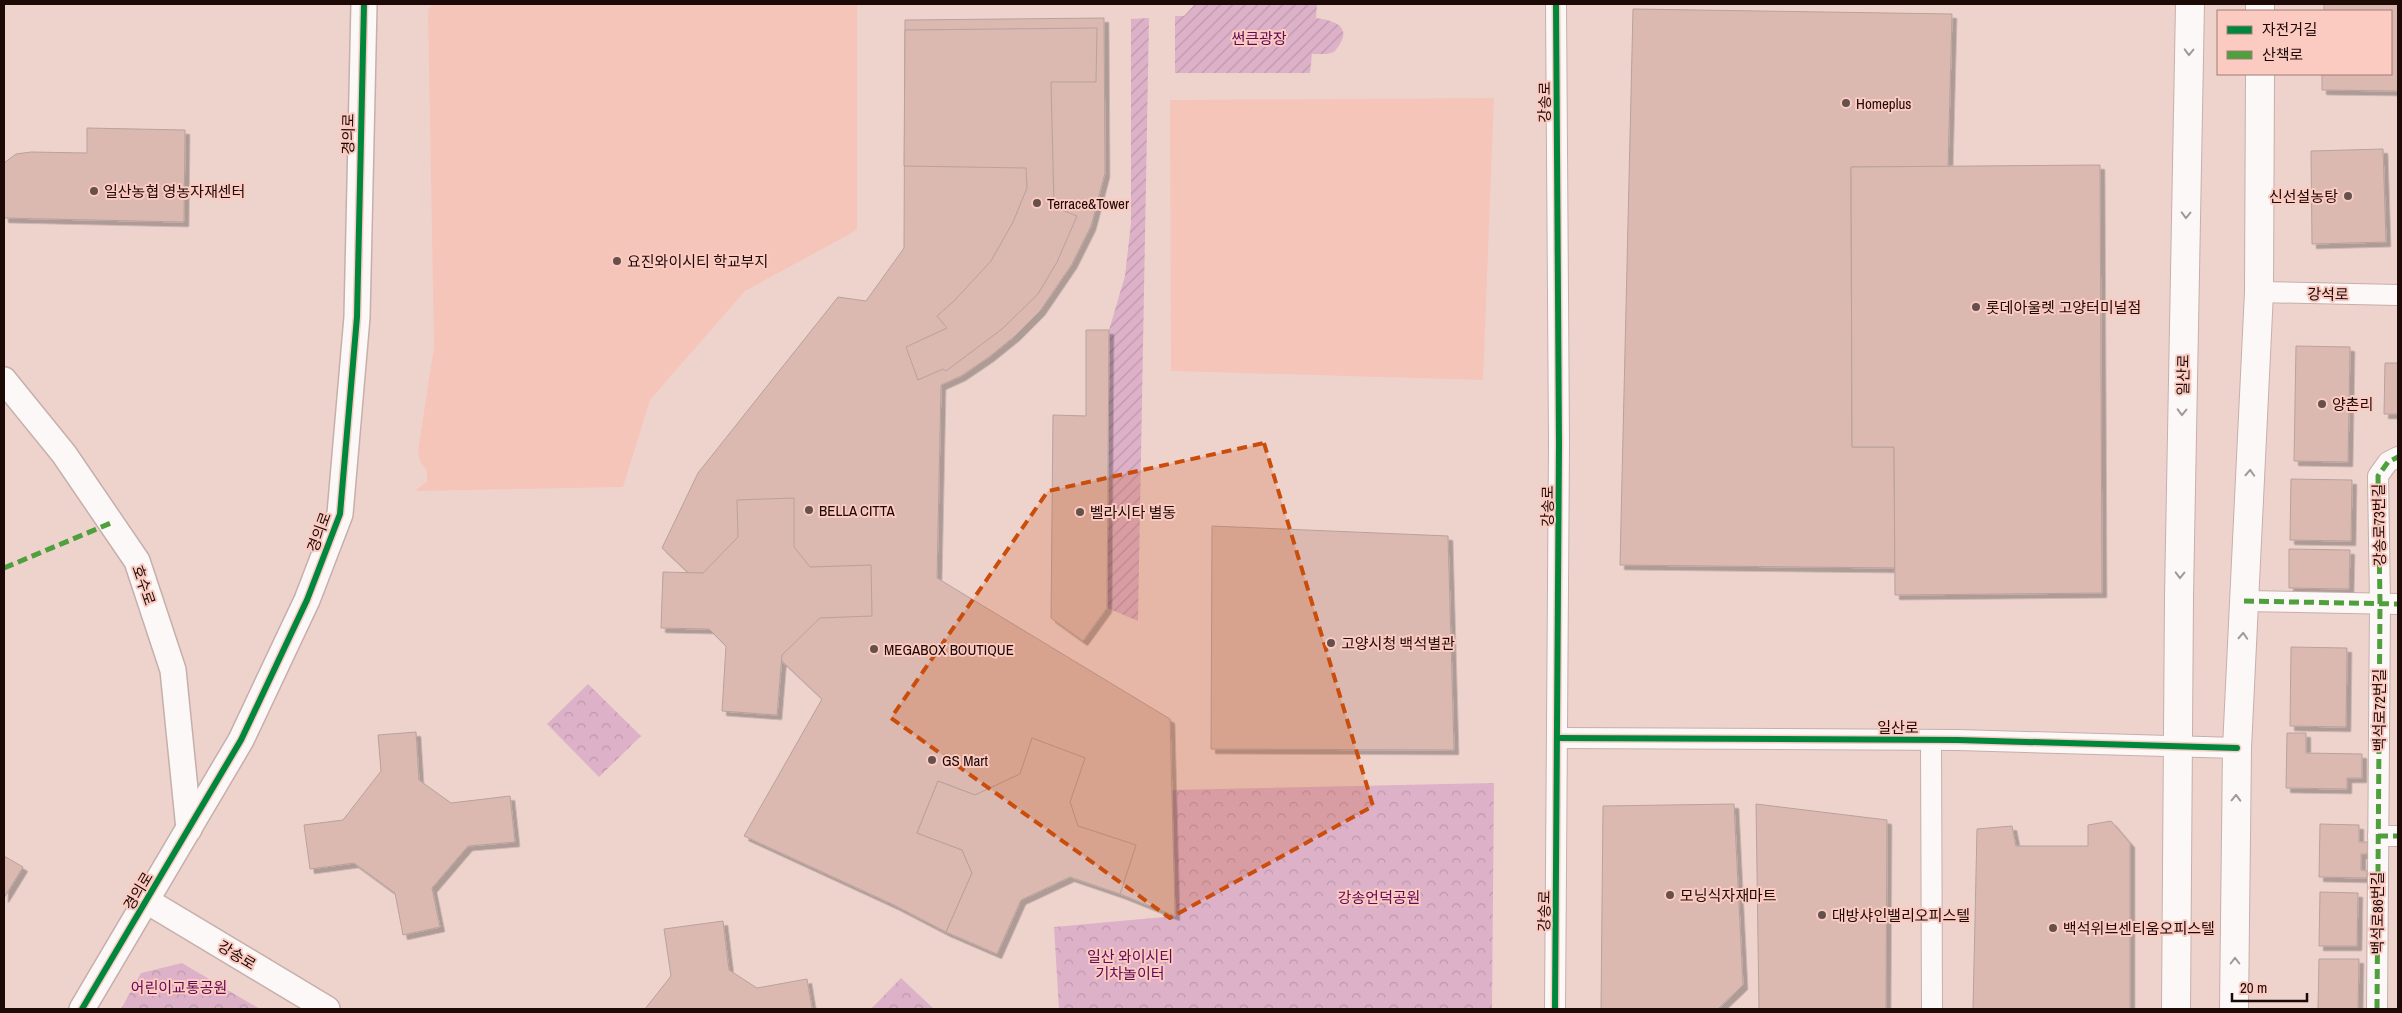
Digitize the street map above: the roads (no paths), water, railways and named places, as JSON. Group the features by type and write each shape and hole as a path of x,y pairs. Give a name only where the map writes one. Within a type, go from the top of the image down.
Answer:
{"main road":[{"name":"일산로","path":"2176,1009 2178,746 2190,4"},
{"path":"2234,1009 2237,748 2258,292 2260,75"}],"street":[{"name":"경의로","path":"82,1009 245,731 307,600 340,514 357,317 364,4"},
{"name":"강송로","path":"1556,4 1559,444 1556,1009"},
{"name":"강석로","path":"2258,292 2398,295"},
{"name":"호수로","path":"4,380 64,454 137,561 173,670 189,829"},
{"name":"강송로73번길","path":"2389,604 2378,476 2388,462 2398,457"},
{"path":"2244,601 2389,604"},
{"name":"백석로72번길","path":"2378,826 2389,604"},
{"name":"일산로","path":"1558,738 1931,740 2237,748"},
{"path":"1931,740 1932,1009"},
{"path":"2378,826 2398,836"},
{"name":"백석로86번길","path":"2376,1009 2378,826"},
{"name":"강송로","path":"147,901 327,1009"}],"place":[{"name":"Homeplus","path":"1846,103"},
{"name":"일산농협 영농자재센터","path":"94,191"},
{"name":"신선설농탕","path":"2348,196"},
{"name":"Terrace&Tower","path":"1037,203"},
{"name":"요진와이시티 학교부지","path":"617,261"},
{"name":"롯데아울렛 고양터미널점","path":"1976,307"},
{"name":"양촌리","path":"2322,404"},
{"name":"BELLA CITTA","path":"809,510"},
{"name":"벨라시타 별동","path":"1080,512"},
{"name":"고양시청 백석별관","path":"1331,643"},
{"name":"MEGABOX BOUTIQUE","path":"874,649"},
{"name":"GS Mart","path":"932,760"},
{"name":"모닝식자재마트","path":"1670,895"},
{"name":"대방샤인밸리오피스텔","path":"1822,915"},
{"name":"백석위브센티움오피스텔","path":"2053,928"}],"park label":[{"name":"썬큰광장","path":"1259,38"},
{"name":"강송언덕공원","path":"1379,897"},
{"name":"일산 와이시티 기차놀이터","path":"1130,964"},
{"name":"어린이교통공원","path":"179,987"}]}
